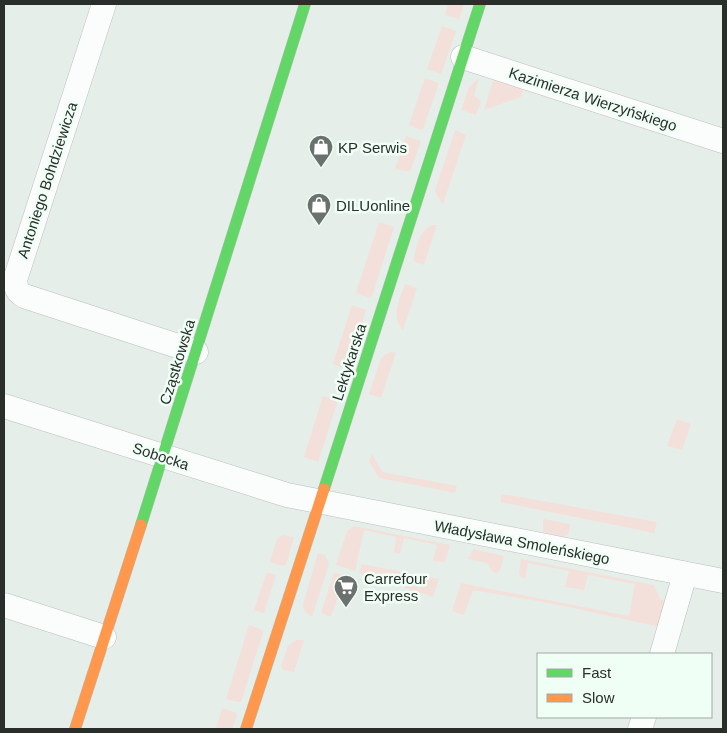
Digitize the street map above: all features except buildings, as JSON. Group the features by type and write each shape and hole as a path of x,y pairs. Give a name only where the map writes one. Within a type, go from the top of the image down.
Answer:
{"street":[{"name":"Antoniego Bohdziewicza","path":"104,4 15,280 16,287 19,293 24,296 196,352"},
{"name":"Cząstkowska","path":"75,729 306,4"},
{"name":"Lektykarska","path":"246,729 480,4"},
{"name":"Kazimierza Wierzyńskiego","path":"463,57 723,141"},
{"name":"Sobocka","path":"4,406 286,496 320,502"},
{"name":"Władysława Smoleńskiego","path":"320,502 723,582"},
{"path":"662,653 685,574"},
{"path":"4,605 104,637"}],"shaded area":[{"path":"448,4 464,4 459,19 445,15"},
{"path":"442,26 456,31 441,74 427,69"},
{"path":"494,77 524,86 521,97 484,110"},
{"path":"425,78 439,83 423,129 421,130 409,125"},
{"path":"479,78 474,96 481,102 476,115 461,110 469,87"},
{"path":"455,130 466,135 443,204 435,190"},
{"path":"406,136 421,141 410,172 395,169"},
{"path":"379,222 394,227 372,296 369,298 356,293"},
{"path":"437,225 424,265 413,261 421,234"},
{"path":"405,284 417,288 403,330 397,319 397,307"},
{"path":"352,305 366,310 347,369 333,364"},
{"path":"392,352 396,353 381,398 369,394 381,358"},
{"path":"323,396 337,399 337,403 318,462 304,457"},
{"path":"677,419 691,424 682,450 667,446"},
{"path":"372,454 382,472 457,486 455,493 379,478 369,461"},
{"path":"502,494 657,522 654,533 500,502"},
{"path":"543,519 570,524 569,533 564,537 543,532"},
{"path":"354,526 450,545 444,562 433,561 437,545 404,538 400,554 394,552 396,537 364,530 355,571 336,565 347,531"},
{"path":"283,535 294,537 286,565 281,566 270,562 277,539"},
{"path":"473,549 504,556 500,570 497,573 493,572 487,563 468,559"},
{"path":"318,553 325,555 329,564 312,617 305,612 303,605"},
{"path":"521,559 654,585 660,599 667,602 660,628 559,605 473,590 464,615 452,611 461,583 629,616 635,584 588,575 584,590 565,587 569,571 528,563 525,579 519,574"},
{"path":"362,564 439,579 433,597 359,573"},
{"path":"267,572 276,575 264,613 254,610"},
{"path":"334,572 345,576 331,617 321,613"},
{"path":"249,625 261,629 263,632 241,702 237,702 226,699"},
{"path":"296,640 304,640 294,672 284,670 281,666 288,646"},
{"path":"222,708 236,713 237,716 232,729 216,729"}],"traffic: fast":[{"path":"141,525 305,4"},
{"path":"324,489 480,4"}],"traffic: slow":[{"path":"246,729 324,489"},
{"path":"75,729 141,525"}],"place":[{"name":"KP Serwis","path":"321,168"},
{"name":"DILUonline","path":"319,226"},
{"name":"Carrefour Express","path":"346,608"}]}
